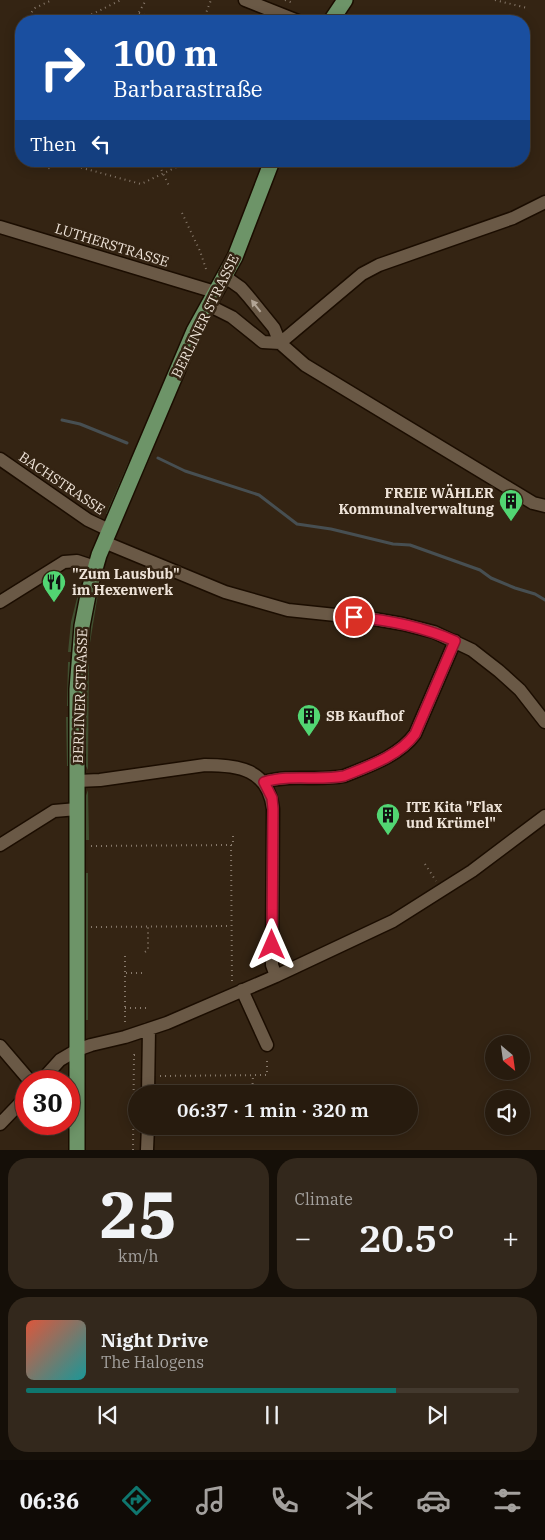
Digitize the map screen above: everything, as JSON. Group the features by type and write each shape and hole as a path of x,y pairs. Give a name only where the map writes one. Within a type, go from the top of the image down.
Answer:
{"main road":[{"path":"335,15 345,0"},
{"name":"BERLINER STRASSE","path":"76,1070 78,657 82,626 95,567 106,536 194,331 237,251 270,167"},
{"name":"BERLINER STRASSE","path":"74,1135 78,1150"}],"street":[{"path":"245,0 283,15"},
{"path":"280,343 362,274 379,265 513,218 545,202"},
{"name":"LUTHERSTRASSE","path":"0,227 212,298 263,342 280,343"},
{"path":"224,276 241,288 274,328 280,343 305,365 528,500 540,506 545,506"},
{"name":"BACHSTRASSE","path":"0,459 88,520 106,536 225,592 288,610 374,618 403,624 434,632 455,641 472,650 499,671 520,690 545,722"},
{"path":"0,602 64,562 77,561 95,567"},
{"path":"264,782 278,778 335,778 344,776 398,751 415,734 455,641"},
{"path":"77,781 100,780 205,765 221,765 247,770 264,782 272,798 273,809 272,965 276,976"},
{"path":"0,845 54,812 77,809"},
{"path":"51,1070 60,1060 77,1050 149,1029 276,976 393,922 502,849 545,816"},
{"path":"238,992 267,1045"},
{"path":"148,1085 149,1029"},
{"path":"0,1046 21,1070"},
{"path":"0,1124 15,1108"},
{"path":"147,1150 148,1135"}],"path":[{"path":"32,15 31,13 35,8 52,0"},
{"path":"91,15 121,0"},
{"path":"144,15 139,13 146,0"},
{"path":"205,15 211,0"},
{"path":"285,0 293,3"},
{"path":"496,0 527,8"},
{"path":"46,167 51,169"},
{"path":"79,167 141,184 177,167"},
{"path":"160,167 170,188"},
{"path":"182,213 200,251 206,270"},
{"path":"233,833 233,845 231,845 232,985 238,992"},
{"path":"91,846 231,845"},
{"path":"425,864 443,890"},
{"path":"145,952 148,950 148,926"},
{"path":"91,927 232,926"},
{"path":"125,956 125,1037"},
{"path":"125,973 146,973"},
{"path":"125,1008 147,1008"},
{"path":"149,1076 267,1075 267,1045"},
{"path":"134,1055 134,1085"},
{"path":"252,1076 252,1085"},
{"path":"133,1150 134,1135"}],"green space":[{"path":"152,453 118,532 118,529"},
{"path":"129,461 109,513 106,514"},
{"path":"79,590 82,590 74,623 71,652 68,652 71,622"},
{"path":"96,593 98,594 89,649 88,770 85,764 86,653"},
{"path":"68,662 71,662 70,706 67,706"},
{"path":"66,717 69,717 69,766 67,766"},
{"path":"88,790 89,840 85,840 85,798"},
{"path":"85,873 88,873 88,1020 85,1020"}],"waterway":[{"path":"62,420 80,424 127,443"},
{"path":"158,458 185,471 259,495 297,524 331,529 393,544 410,545 480,570 491,578 535,594 545,600"}],"place":[{"name":"FREIE WÄHLER Kommunalverwaltung","path":"511,522"},
{"name":"\"Zum Lausbub\" im Hexenwerk","path":"54,603"},
{"name":"SB Kaufhof","path":"309,737"},
{"name":"ITE Kita \"Flax und Krümel\"","path":"388,836"}],"route":[{"path":"272,945 273,809 272,798 264,782 278,778 335,778 344,776 398,751 415,734 455,641 434,632 403,624 374,618 354,617"}]}
